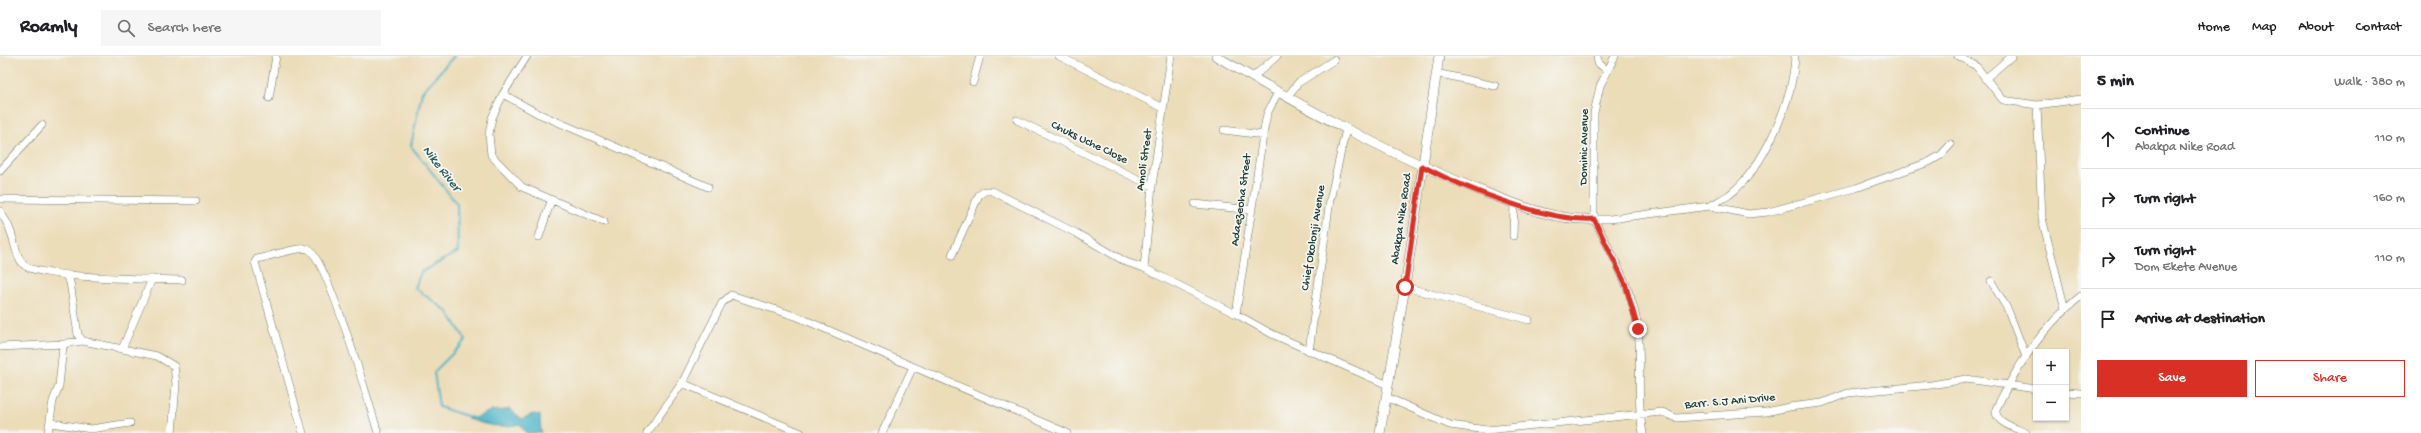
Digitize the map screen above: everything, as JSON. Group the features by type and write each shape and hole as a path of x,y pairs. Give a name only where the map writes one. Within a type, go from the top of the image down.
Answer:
{"main road":[{"path":"1216,56 1367,141 1462,184 1514,204 1567,219 1594,219"},
{"name":"Abakpa Nike Road","path":"1380,433 1405,287 1439,56"}],"street":[{"path":"269,98 276,56"},
{"path":"527,56 503,94 492,118 489,140 491,155 522,187 551,201 604,222"},
{"path":"973,82 980,56"},
{"path":"1058,56 1163,108"},
{"name":"Amoli Street","path":"1144,268 1152,186 1171,56"},
{"path":"1253,77 1277,56"},
{"path":"1597,56 1598,63 1607,70"},
{"name":"Dominic Avenue","path":"1594,219 1594,113 1600,86 1615,56"},
{"path":"1710,206 1729,194 1747,177 1760,157 1789,96 1794,75 1795,56"},
{"path":"1958,56 1976,66 2003,100 2037,105 2081,99"},
{"path":"1985,78 2012,56"},
{"path":"1287,97 1298,83 1334,60"},
{"path":"1436,73 1495,86"},
{"name":"Adaezeoha Street","path":"1236,314 1263,135 1267,114 1278,92"},
{"path":"503,94 537,113 708,187"},
{"path":"2037,105 2042,218 2065,308"},
{"name":"Chuks Uche Close","path":"1017,120 1152,186"},
{"path":"0,171 42,125"},
{"name":"Chief Okolonji Avenue","path":"1309,351 1330,200 1346,129"},
{"path":"1224,130 1263,135"},
{"path":"1643,433 1638,329 1632,303 1625,283 1594,219 1648,215 1710,206 1749,214 1768,212 1856,188 1929,162 1941,155 1950,144"},
{"path":"952,255 979,195 985,191 992,192 1076,233 1126,262 1144,268 1236,314 1272,334 1388,385 1380,433"},
{"path":"0,199 196,201"},
{"path":"539,237 551,201"},
{"path":"1195,204 1252,210"},
{"path":"1512,236 1514,204"},
{"path":"0,211 10,230 18,256 23,265 33,270 66,276 182,280"},
{"path":"303,433 255,262 257,259 303,249 311,252 321,268 332,293 378,433"},
{"path":"66,276 70,282 78,335 83,341"},
{"path":"122,348 152,279"},
{"path":"1991,281 2008,310 2026,357"},
{"path":"1405,287 1529,320"},
{"path":"647,433 682,383 722,303 731,295 798,317 1067,433"},
{"path":"2026,433 2000,420 1995,414 2009,384 2026,357 2065,308 2081,296"},
{"path":"0,347 64,344 83,341 157,356 174,366 176,384 172,433"},
{"path":"48,433 64,344"},
{"path":"882,433 913,367"},
{"name":"Barr. S.J Ani Drive","path":"1386,397 1450,425 1487,430 1641,416 1662,412 1676,418 1766,412 1789,407 1822,403 1848,393 1931,386 1966,379 2033,388"},
{"path":"682,383 801,433"},
{"path":"2069,392 2081,393"},
{"path":"51,423 91,429 130,423"}],"water":[{"path":"510,409 522,419 533,414 540,415 541,433 526,433 520,424 493,426 467,418 477,417 491,411"}],"waterway":[{"name":"Nike River","path":"454,56 422,92 411,146 457,204 458,252 421,272 415,288 448,312 466,340 434,372 439,407 476,419"}],"route":[{"path":"1405,287 1422,166 1462,184 1514,204 1567,219 1594,219 1625,283 1632,303 1638,329"}]}
